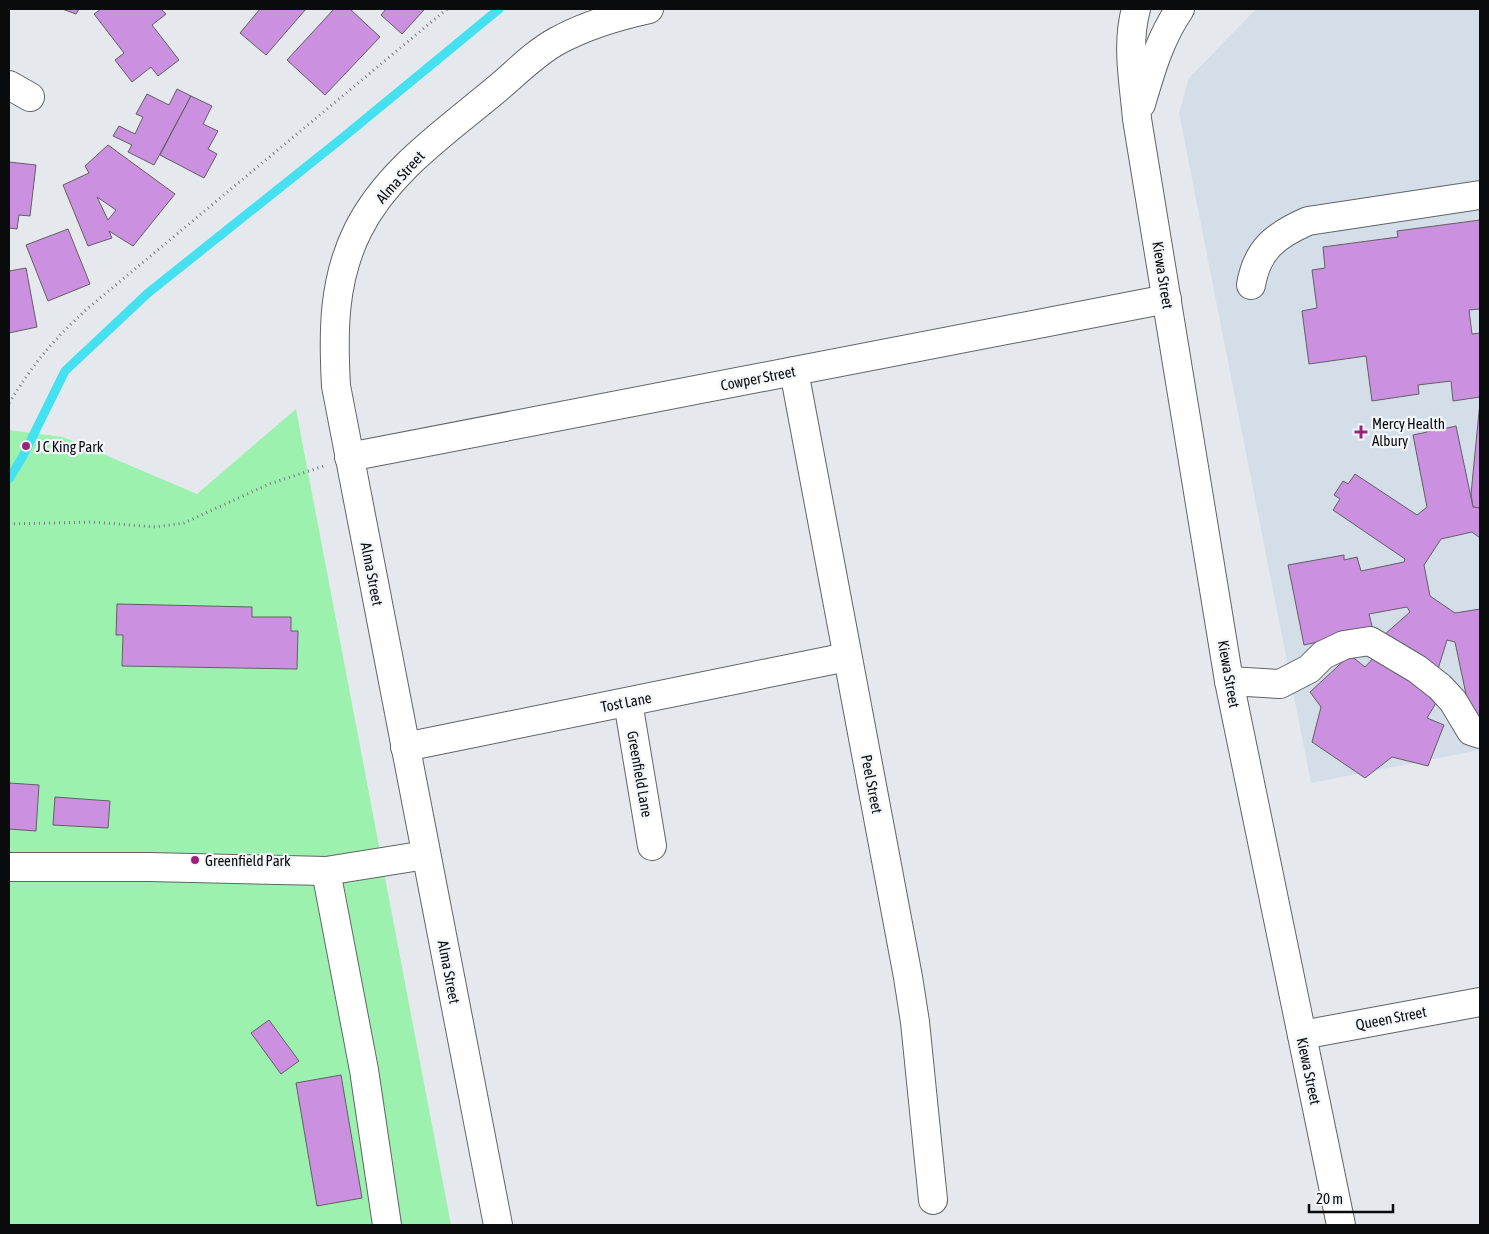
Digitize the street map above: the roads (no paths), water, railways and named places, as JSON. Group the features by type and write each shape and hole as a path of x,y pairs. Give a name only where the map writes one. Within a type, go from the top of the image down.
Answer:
{"street":[{"name":"Alma Street","path":"498,1225 336,386 333,332 338,283 358,230 383,191 416,156 584,17 650,9"},
{"name":"Kiewa Street","path":"1136,9 1131,37 1131,57 1137,119 1230,681 1341,1225"},
{"name":"Kiewa Street","path":"1137,119 1154,60 1170,24 1180,9"},
{"path":"1251,286 1254,266 1260,256 1290,229 1308,221 1480,195"},
{"name":"Cowper Street","path":"349,456 1167,299"},
{"name":"Peel Street","path":"794,371 914,1013 933,1200"},
{"path":"1230,681 1280,684 1309,669 1323,655 1344,645 1370,641 1417,669 1440,687 1453,701 1471,731 1480,734"},
{"name":"Tost Lane","path":"405,747 848,657"},
{"name":"Greenfield Lane","path":"628,702 652,846"},
{"path":"9,868 148,867 326,871 426,855"},
{"path":"326,871 364,1070 388,1225"},
{"name":"Queen Street","path":"1302,1035 1480,1002"}],"waterway":[{"path":"9,479 23,456 65,371 148,293 346,135 499,9"}],"place":[{"name":"Mercy Health Albury","path":"1361,432"},
{"name":"J C King Park","path":"26,446"},
{"name":"Greenfield Park","path":"195,860"}]}
